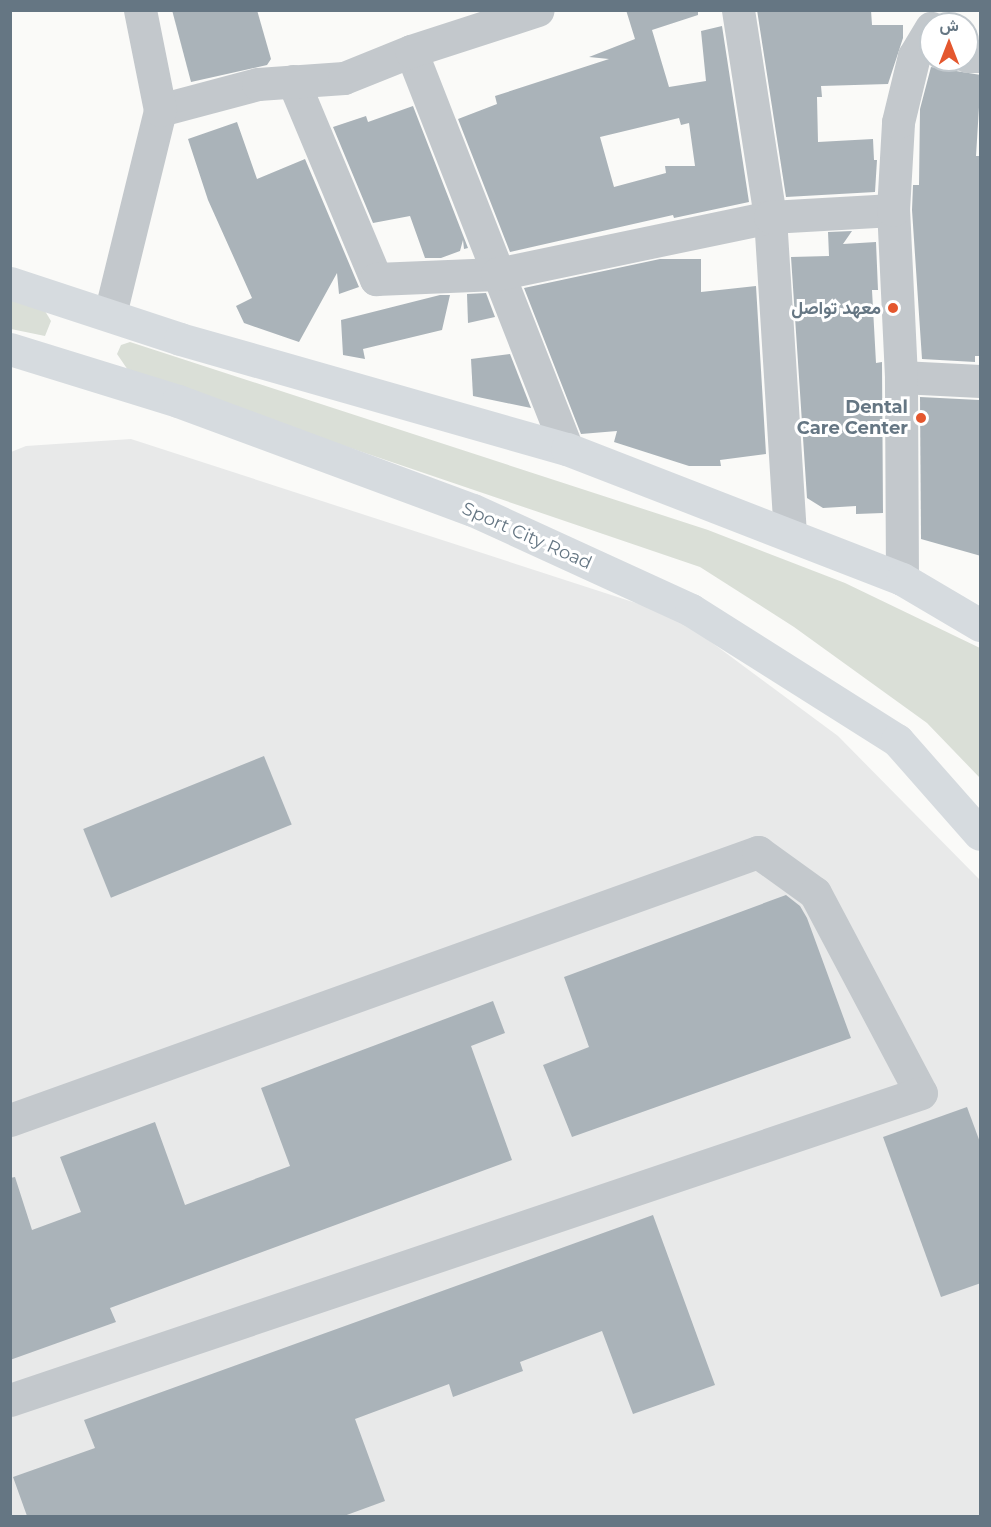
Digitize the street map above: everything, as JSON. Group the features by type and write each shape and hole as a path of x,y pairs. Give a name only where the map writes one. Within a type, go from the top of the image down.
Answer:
{"main road":[{"path":"10,283 110,314 180,339 567,449 790,532 902,579 966,612 981,625"},
{"name":"Sport City Road","path":"10,349 178,401 473,510 691,610 897,740 981,834"}],"street":[{"path":"110,314 160,110 140,10"},
{"path":"160,110 250,86 344,78 411,51 538,10"},
{"path":"738,10 770,217 790,532"},
{"path":"411,51 567,449"},
{"path":"902,579 901,377 893,210 898,122 919,64"},
{"path":"292,81 376,279 497,274 770,217 893,210"},
{"path":"901,377 981,381"},
{"path":"10,1120 758,852 815,893 921,1093 10,1400"}],"shaded area":[{"path":"11,300 45,311 51,321 45,336 11,329"},
{"path":"130,342 708,530 845,583 980,648 980,778 927,723 794,627 700,567 130,373 117,354 121,345"},
{"path":"131,439 676,616 838,736 980,880 980,1516 11,1516 11,452 26,446"}],"building":[{"path":"172,10 257,10 271,59 267,65 191,82"},
{"path":"626,10 698,10 698,15 652,30 669,87 706,81 701,31 722,26 749,202 674,218 673,215 510,252 458,119 497,104 495,96 609,59 589,57 635,39","holes":["679,118 681,125 689,123 695,166 665,166 666,173 614,187 600,137"]},
{"path":"757,10 871,10 872,25 903,25 903,38 888,84 821,86 822,97 817,97 818,142 873,139 874,160 877,160 875,192 786,197"},
{"path":"930,72 962,72 981,75 976,156 980,156 981,356 975,356 975,362 922,359 912,210 913,185 919,185 920,109"},
{"path":"413,106 468,248 464,249 463,240 460,251 441,258 425,258 410,216 373,223 333,127 366,116 368,122"},
{"path":"237,122 257,179 305,159 359,287 339,294 337,273 299,342 244,323 236,306 252,298 208,200 188,139"},
{"path":"852,231 843,244 876,242 878,290 872,290 876,363 882,362 883,513 856,514 856,506 823,508 807,498 791,257 829,256 828,232"},
{"path":"660,259 701,259 701,292 756,286 766,454 720,460 721,466 689,466 614,442 617,431 581,434 524,288"},
{"path":"486,293 495,317 468,323 467,294"},
{"path":"440,295 450,295 442,330 363,349 365,359 343,355 341,320"},
{"path":"510,354 531,408 473,396 471,359"},
{"path":"920,397 979,400 981,556 921,539"},
{"path":"264,756 292,825 111,898 83,829"},
{"path":"786,895 800,906 807,918 851,1038 572,1137 543,1065 589,1047 564,977"},
{"path":"493,1001 505,1033 471,1046 512,1160 110,1308 116,1322 10,1360 10,1178 15,1177 32,1230 81,1212 60,1157 155,1122 185,1205 290,1166 261,1088"},
{"path":"967,1107 981,1145 981,1283 941,1297 883,1137"},
{"path":"653,1215 715,1385 633,1414 602,1331 520,1362 523,1371 453,1397 449,1384 355,1419 385,1501 344,1516 27,1516 13,1477 95,1448 84,1420"}],"place":[{"name":"معهد تواصل","path":"893,308"},
{"name":"Dental Care Center","path":"921,418"}]}
